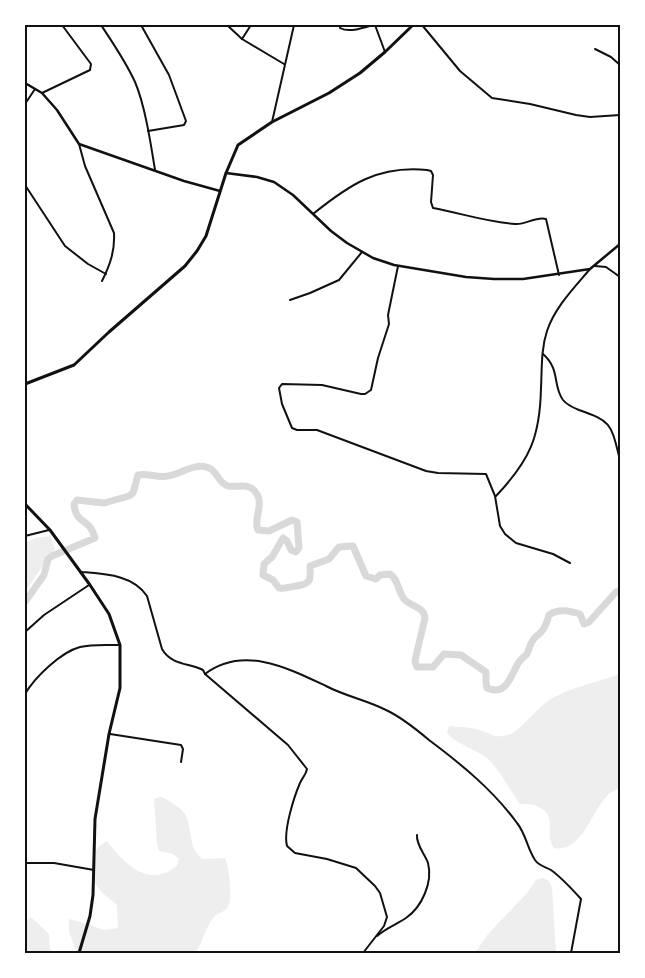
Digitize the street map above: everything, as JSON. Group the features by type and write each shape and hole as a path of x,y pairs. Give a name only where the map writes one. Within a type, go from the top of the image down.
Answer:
{"main road":[{"path":"25,384 74,364 185,266 206,236 226,172 238,145 272,122 329,93 360,73 413,25"},
{"path":"25,504 50,530 90,585 109,614 120,645 120,688 109,734 94,819 93,896 90,916 79,953"}],"street":[{"path":"42,93 91,68 91,64 62,25"},
{"path":"101,25 117,49 136,84 148,131 155,170"},
{"path":"141,25 169,75 186,121 184,125 148,131"},
{"path":"227,25 242,39 284,64"},
{"path":"242,39 251,25"},
{"path":"272,122 294,25"},
{"path":"340,25 342,30 374,25 385,52"},
{"path":"422,25 460,71 492,98 590,117 620,115"},
{"path":"595,49 611,57 620,65"},
{"path":"25,83 42,93 58,110 78,144 85,166 114,233 113,252 102,281"},
{"path":"25,104 35,89"},
{"path":"78,144 184,181 221,191"},
{"path":"313,214 345,190 386,171 427,170 431,171 433,175 431,202 433,208 486,220 515,224 546,219 560,274"},
{"path":"226,172 274,182 293,195 331,231 362,252 398,266 466,277 494,279 524,279 590,269"},
{"path":"25,185 65,246 88,264 106,274"},
{"path":"495,496 517,471 536,436 540,418 542,354 547,331 556,311 590,269 620,244"},
{"path":"290,300 339,280 362,252"},
{"path":"398,266 388,314 389,324 378,358 371,390 361,394 322,385 283,384 279,388 282,404 294,430 317,430 426,471 486,474 495,496 500,526 505,534 516,543 553,554 570,563"},
{"path":"594,266 606,268 620,277"},
{"path":"542,354 552,364 562,399 575,408 607,422 614,435 619,456"},
{"path":"25,536 50,530"},
{"path":"80,572 116,576 134,582 142,588 147,596 162,649 166,656 173,661 200,668 288,745 307,769 290,813 286,833 287,846 295,853 344,863 363,872 380,893 387,917 384,926 362,953"},
{"path":"25,632 44,614 90,585"},
{"path":"25,694 51,665 69,651 90,646 120,645"},
{"path":"205,674 220,664 232,661 278,664 333,690 386,710 418,730 454,758 484,786 524,832 535,860 541,866 550,869 581,899 571,953"},
{"path":"109,734 181,745 183,746 183,752 181,762"},
{"path":"374,939 418,908 426,890 429,877 428,864 417,840 417,835"},
{"path":"25,863 54,863 94,870"}],"shaded area":[{"path":"51,536 55,549 52,556 46,561 25,592 25,543 35,538"},
{"path":"620,674 620,787 608,795 601,803 579,838 564,848 554,848 550,837 550,822 547,813 534,805 520,804 491,762 451,737 447,733 449,726 476,729 496,736 508,735 517,730 544,704 555,697 573,689"},
{"path":"161,797 182,810 186,816 194,848 202,859 225,858 230,883 228,907 213,918 195,953 77,953 69,932 69,919 103,930 118,928 117,905 99,889 92,873 92,861 101,845 107,841 131,866 146,874 162,874 177,866 179,859 173,854 159,851 157,844 154,799"},
{"path":"543,878 549,881 552,888 556,953 475,953 488,934 527,893 536,880"},
{"path":"31,917 49,934 50,949 53,953 25,953 25,922"}],"waterway":[{"path":"25,602 44,575 48,559 95,538 89,526 77,516 74,504 77,500 104,503 129,496 133,493 138,475 168,476 199,466 212,470 225,485 245,486 255,491 259,500 258,530 269,531 292,520 297,522 299,548 296,552 291,550 287,541 283,538 272,557 264,564 263,575 273,580 279,588 305,584 310,578 310,566 329,559 339,547 353,546 366,576 376,579 380,575 390,574 395,579 404,599 420,609 424,614 425,618 415,662 417,667 433,667 444,654 461,655 486,672 487,688 499,689 508,683 519,662 527,654 531,643 544,628 549,615 560,611 580,614 584,624 589,622 616,592 620,591"}]}
